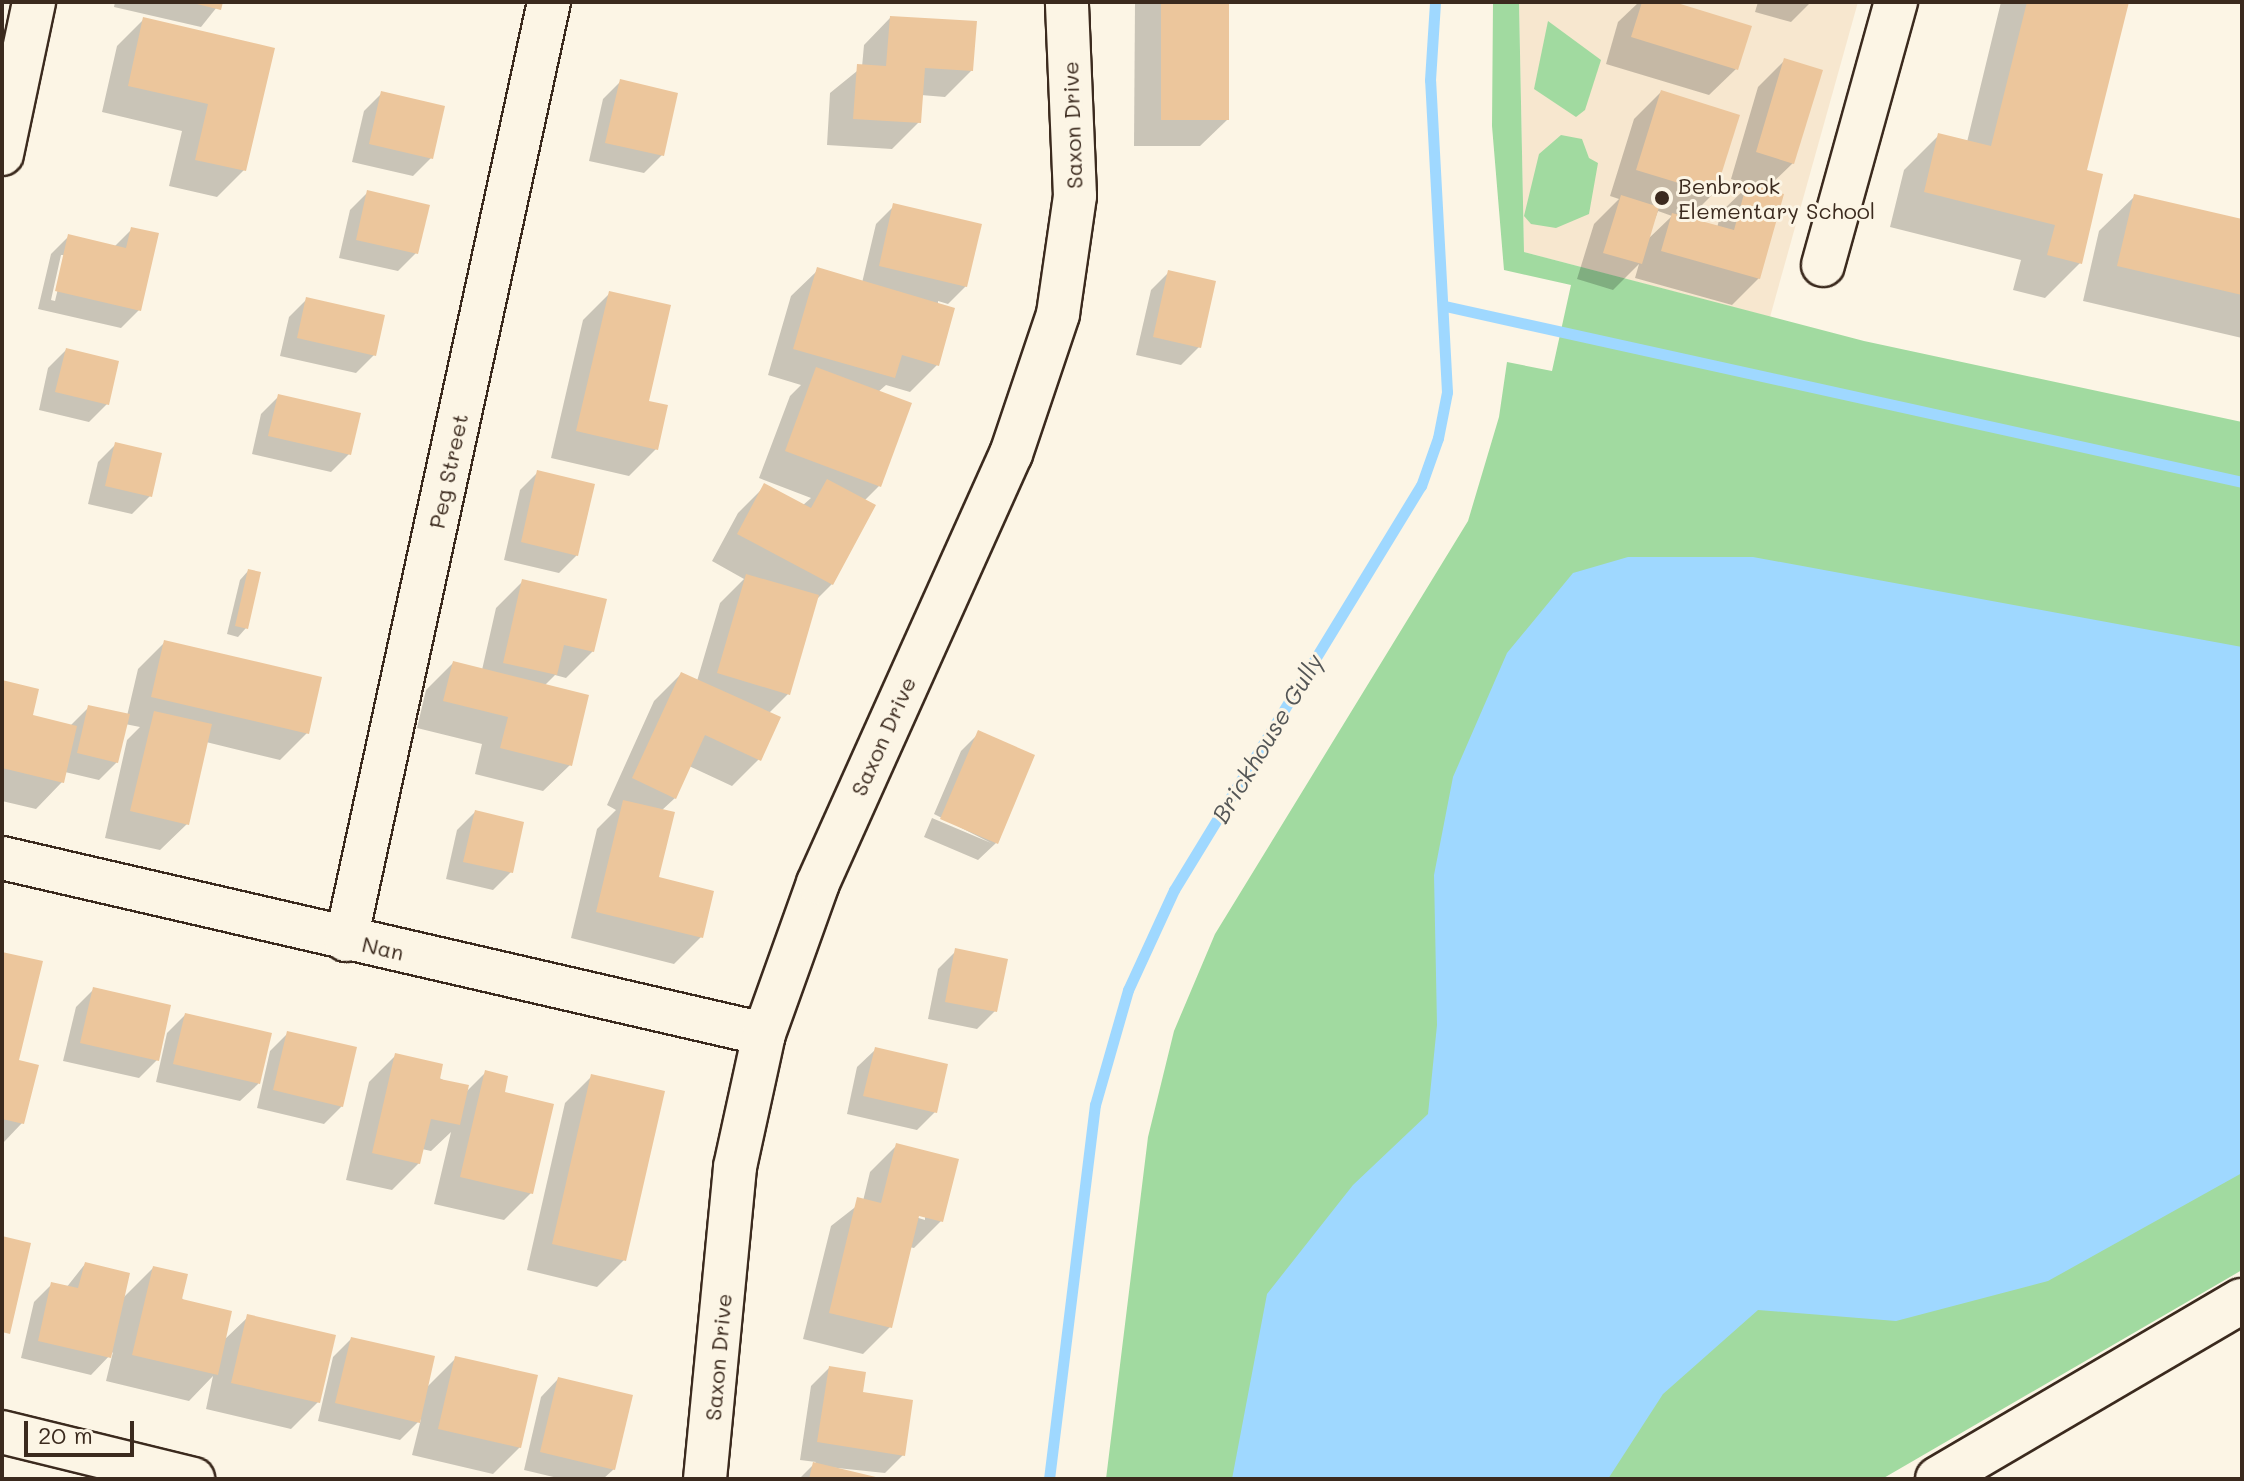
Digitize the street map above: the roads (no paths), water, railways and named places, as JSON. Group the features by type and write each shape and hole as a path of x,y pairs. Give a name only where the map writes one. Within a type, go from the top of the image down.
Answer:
{"main road":[{"path":"1938,1479 2242,1301"}],"street":[{"path":"2,154 34,2"},
{"name":"Peg Street","path":"346,940 549,2"},
{"name":"Saxon Drive","path":"705,1479 735,1167 764,1034 818,883 1011,454 1058,314 1075,196 1067,2"},
{"path":"1823,265 1896,2"},
{"name":"Nan","path":"2,858 346,940 764,1034"},
{"path":"2,1432 193,1479"}],"water":[{"path":"1628,557 1753,557 2242,647 2242,1173 2048,1281 1896,1321 1758,1310 1663,1394 1608,1479 1232,1479 1267,1294 1353,1185 1428,1114 1437,1025 1434,875 1453,777 1507,653 1573,573"}],"waterway":[{"name":"Brickhouse Gully","path":"1049,1479 1095,1105 1128,990 1174,890 1421,486 1438,438 1447,392 1430,80 1435,2"},
{"path":"1445,306 2242,482"}],"place":[{"name":"Benbrook Elementary School","path":"1662,198"}]}
